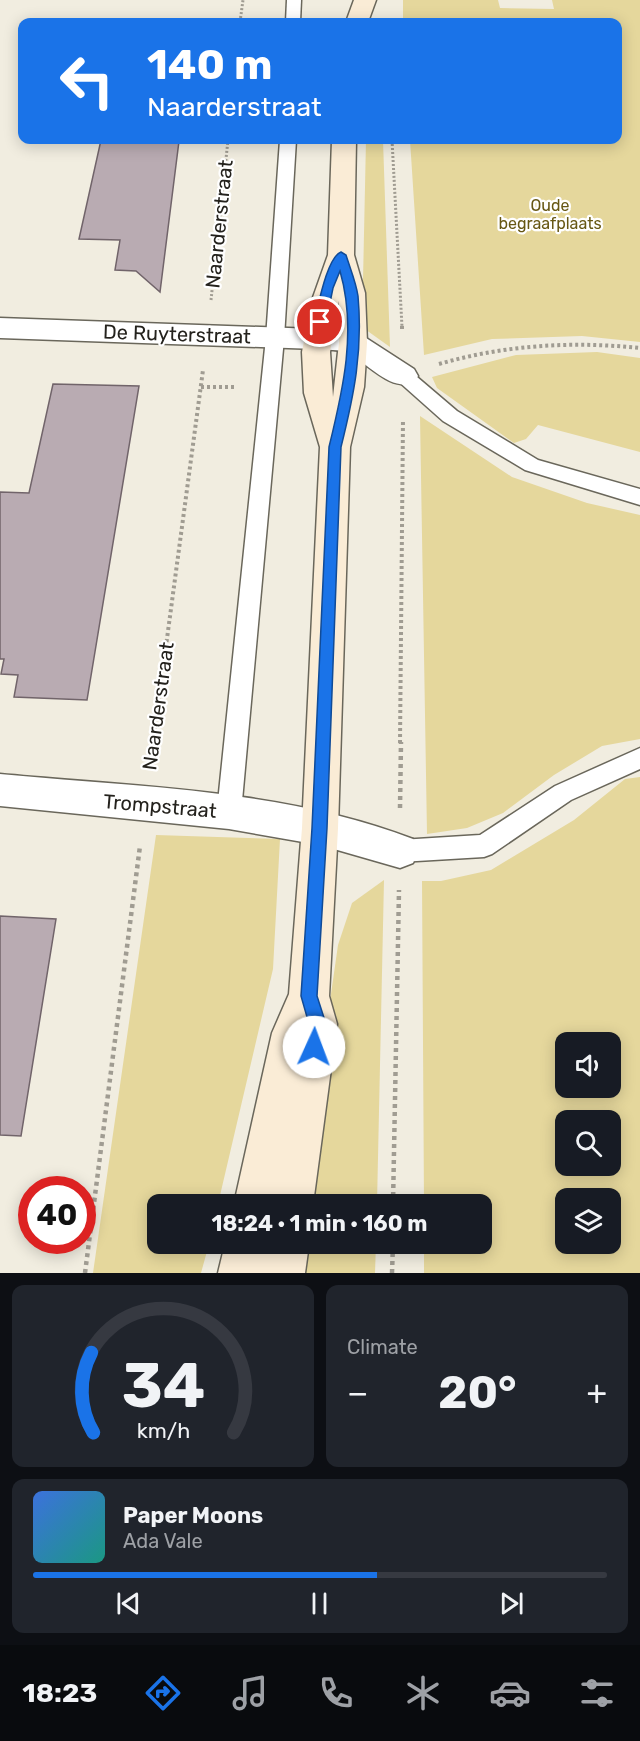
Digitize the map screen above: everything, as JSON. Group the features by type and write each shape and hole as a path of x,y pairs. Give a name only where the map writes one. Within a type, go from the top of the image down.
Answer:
{"street":[{"path":"344,0 345,18"},
{"path":"358,18 365,0"},
{"path":"293,1194 317,1024 309,996 320,828 335,447 350,387 353,343 352,293 341,255 344,144"},
{"path":"335,447 316,387 316,339 328,288 341,255"},
{"name":"De Ruyterstraat","path":"0,328 316,339 353,343"},
{"path":"353,343 404,376"},
{"name":"Trompstraat","path":"0,790 229,812 320,828"},
{"path":"320,828 400,852"},
{"path":"257,1194 292,1033 309,996"},
{"path":"240,1273 245,1254"},
{"path":"283,1273 286,1254"}],"lane":[{"path":"293,18 294,0"},
{"path":"229,812 275,338 288,144"},
{"path":"404,376 450,416 532,465 640,497"},
{"path":"400,852 484,846 562,793 640,758"}],"path":[{"path":"241,18 243,0"},
{"name":"Naarderstraat","path":"85,1273 207,335 228,144"},
{"path":"392,144 404,376 400,852 393,1194"},
{"path":"404,376 470,354 546,344 640,348"},
{"path":"392,1273 393,1254"}],"green space":[{"name":"Oude begraafplaats","path":"403,0 498,0 500,8 554,9 552,0 640,0 640,342 582,336 492,339 424,355 410,144 622,144 622,18 403,18"},
{"path":"366,144 383,144 390,347 362,327"},
{"path":"597,352 640,358 640,452 538,425 526,439 514,443 437,388 432,377 516,355"},
{"path":"420,416 512,477 587,503 640,515 640,739 602,746 554,775 503,813 467,828 427,834"},
{"path":"640,777 640,1273 424,1273 424,1254 492,1254 492,1194 424,1194 422,881 441,881 491,870 574,820 625,779"},
{"path":"156,835 280,839 273,969 220,1194 147,1194 147,1254 206,1254 201,1273 93,1273"},
{"path":"384,880 377,1194 302,1194 338,945 352,903"},
{"path":"295,1254 376,1254 375,1273 292,1273"}],"building":[{"path":"100,144 179,144 160,292 136,271 115,270 120,240 79,239"},
{"path":"53,384 139,386 87,700 14,697 18,675 1,674 4,659 0,659 0,492 29,493"},
{"path":"0,916 56,919 21,1136 0,1135"}],"route":[{"path":"314,1047 317,1024 309,996 320,828 335,447 350,387 353,343 352,293 341,255 328,288 320,322"}]}
